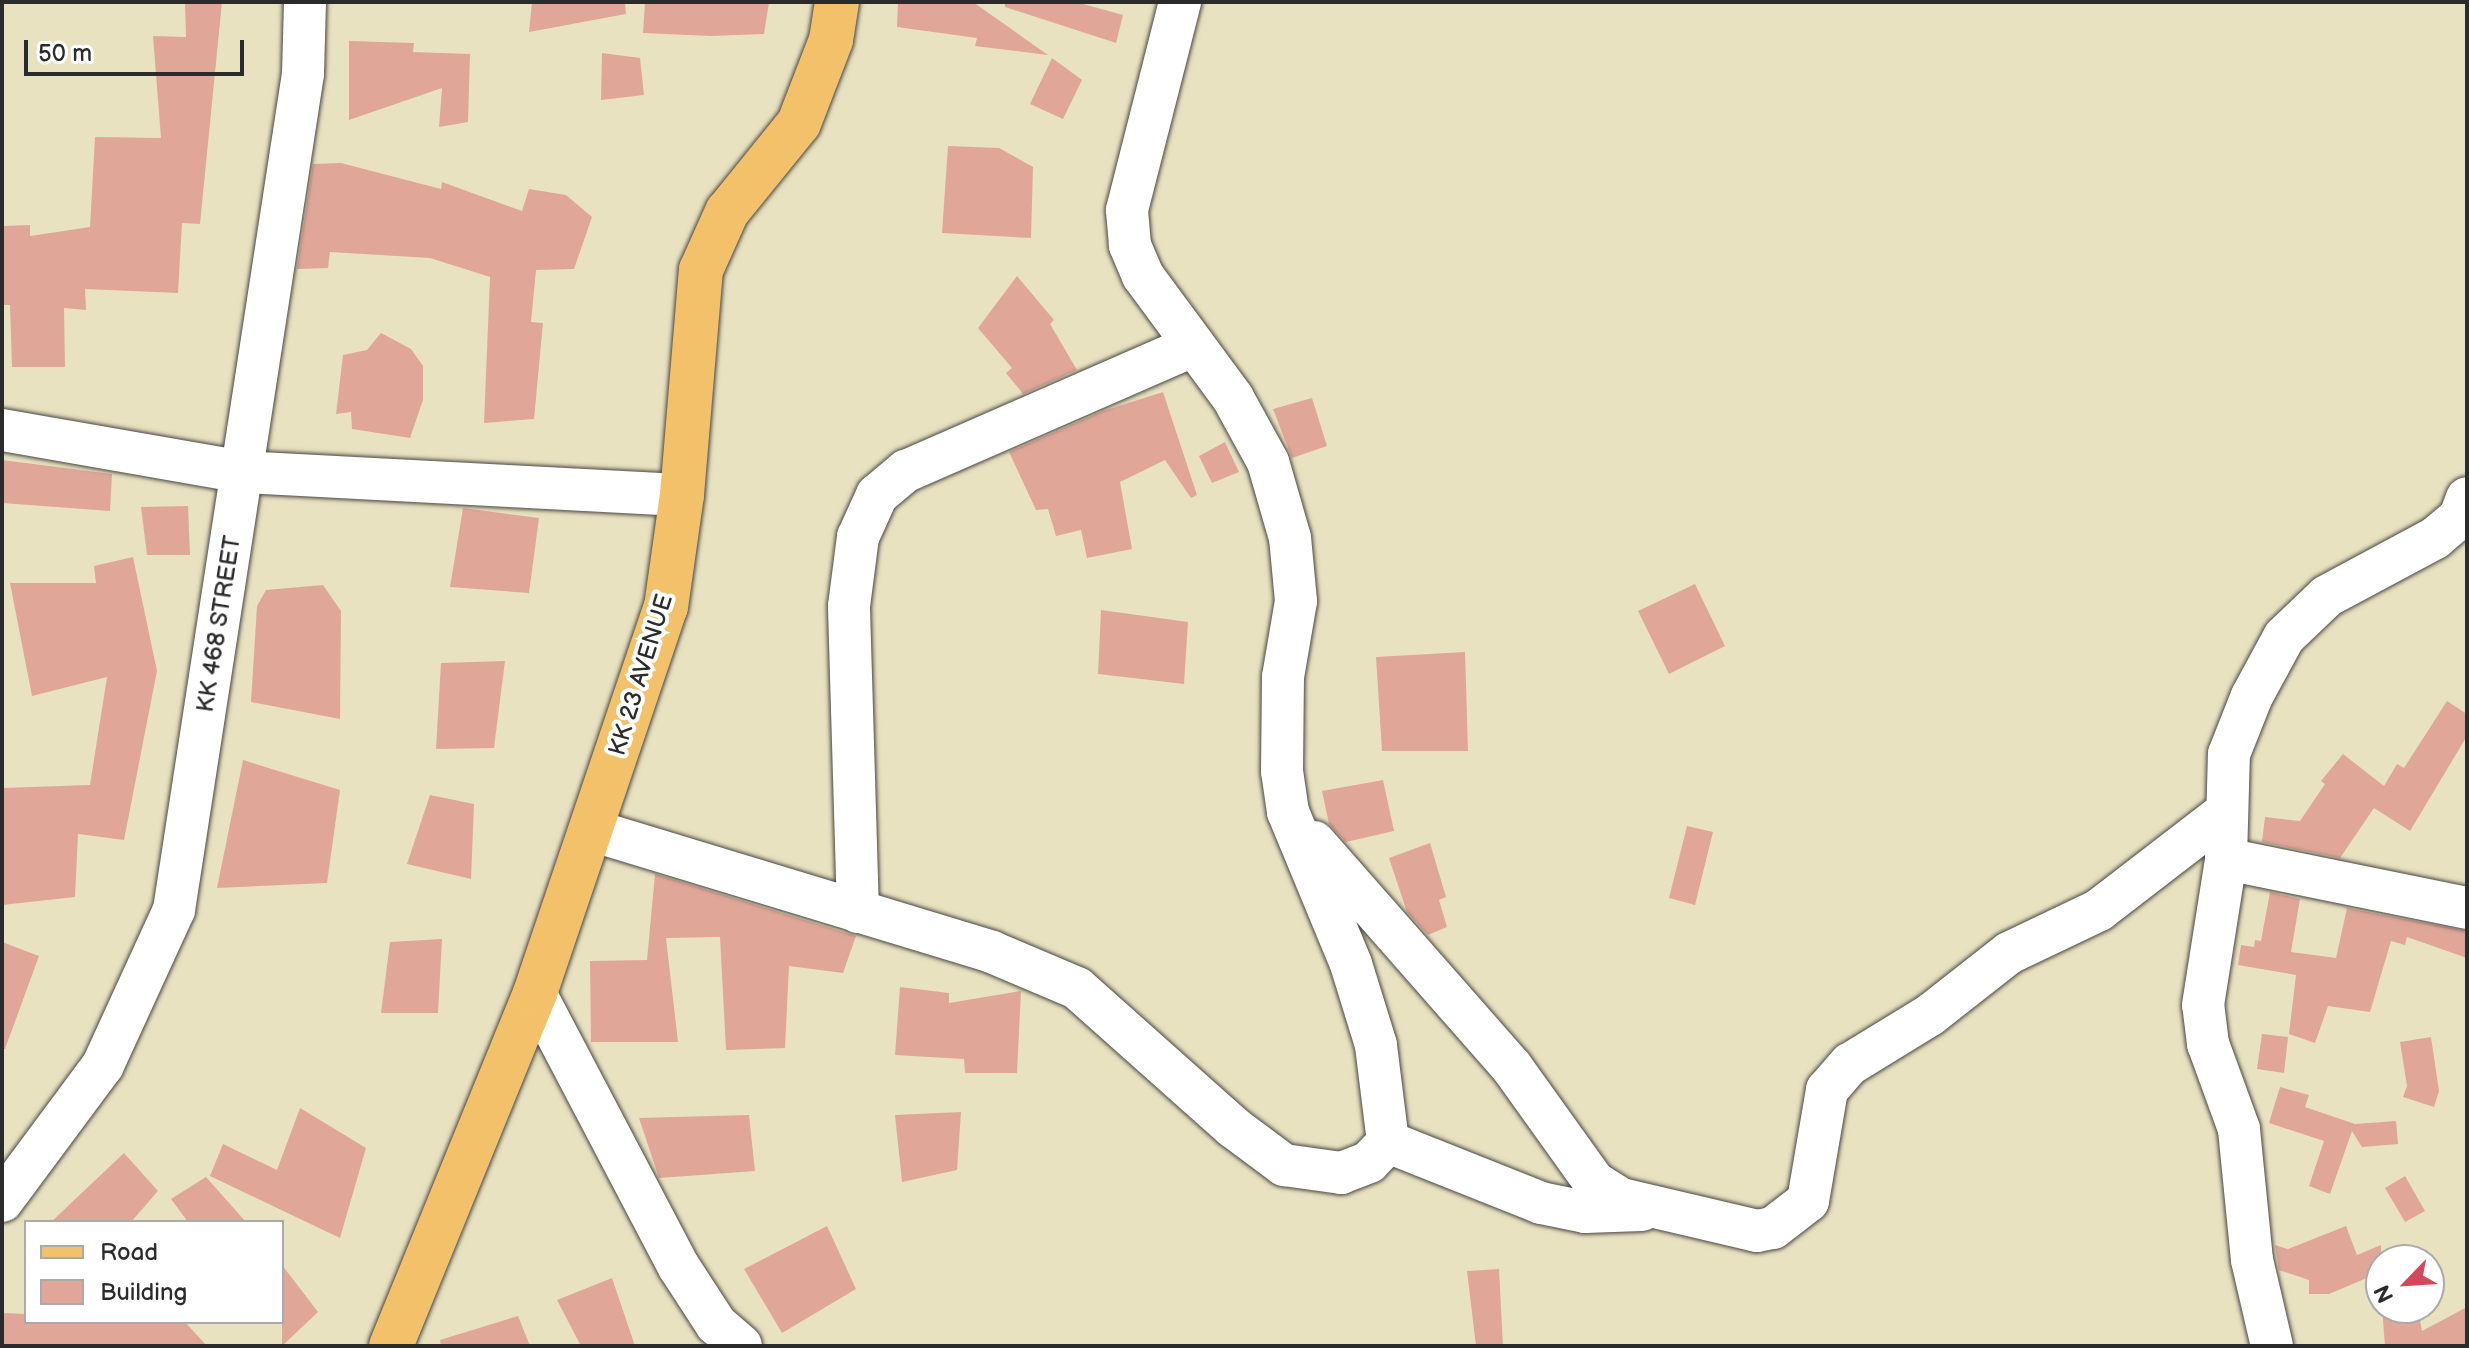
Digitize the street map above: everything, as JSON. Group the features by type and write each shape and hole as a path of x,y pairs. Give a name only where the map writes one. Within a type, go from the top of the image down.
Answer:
{"main road":[{"name":"KK 23 AVENUE","path":"391,1346 535,993 666,607 682,495 701,270 727,212 799,123 831,40 837,2"}],"street":[{"name":"KK 468 STREET","path":"2,1201 103,1065 174,910 303,74 305,2"},
{"path":"1180,2 1127,210 1130,245 1143,276 1233,398 1268,462 1290,538 1296,601 1283,677 1282,771 1288,812 1351,964 1376,1045 1388,1142"},
{"path":"858,912 849,606 858,537 877,495 906,471 1194,345"},
{"path":"2,430 242,472 682,495"},
{"path":"2272,1346 2252,1260 2239,1129 2208,1044 2203,1005 2226,859 2229,754 2252,696 2284,637 2327,596 2435,538 2460,517 2467,498"},
{"path":"1288,812 1511,1066 1594,1182 1621,1199 1757,1231 1792,1215 1808,1201 1827,1090 1850,1064 1930,1015 2009,953 2099,910 2225,813"},
{"path":"591,830 992,952 1077,988 1233,1127 1284,1165 1341,1173 1369,1162 1388,1142"},
{"path":"2226,859 2467,908"},
{"path":"535,993 679,1267 716,1324 741,1346"},
{"path":"1388,1142 1541,1203 1585,1212 1662,1208"}],"building":[{"path":"185,2 222,2 200,224 182,223 178,293 85,289 86,310 64,308 65,367 12,367 10,305 2,305 2,226 30,225 30,236 90,227 95,137 161,138 153,36 186,37"},
{"path":"532,2 625,2 626,14 529,32"},
{"path":"645,2 769,2 764,34 711,36 643,33"},
{"path":"898,2 973,2 1048,55 975,46 977,38 897,27"},
{"path":"1005,2 1076,2 1123,15 1116,43 1005,7"},
{"path":"349,41 414,43 413,52 470,54 468,122 439,127 442,88 349,120"},
{"path":"602,53 640,58 644,95 601,100"},
{"path":"1052,58 1082,80 1063,119 1030,104"},
{"path":"948,146 999,148 1033,167 1031,238 942,233"},
{"path":"341,163 441,189 442,182 522,211 529,189 566,195 592,217 574,269 536,270 531,322 543,323 534,419 484,423 490,277 430,258 330,252 328,268 297,269 313,164"},
{"path":"1017,276 1054,320 1050,324 1077,370 1023,394 1006,373 1012,368 978,328"},
{"path":"381,333 411,349 423,366 423,400 410,438 352,429 351,412 336,414 343,355 367,350"},
{"path":"1163,392 1197,495 1191,498 1165,460 1120,482 1132,549 1087,558 1081,530 1056,536 1048,509 1036,510 1009,452 1103,411"},
{"path":"1312,398 1327,446 1292,458 1273,409"},
{"path":"1225,442 1239,472 1212,483 1199,456"},
{"path":"2,460 112,474 110,511 2,503"},
{"path":"188,506 190,555 147,555 141,507"},
{"path":"463,508 539,518 529,593 450,587"},
{"path":"133,557 157,671 124,840 78,834 75,897 2,905 2,788 90,785 107,677 32,696 10,583 96,583 94,566"},
{"path":"1695,584 1725,646 1669,674 1638,611"},
{"path":"323,585 341,611 340,719 251,702 257,606 266,590"},
{"path":"1101,610 1188,622 1184,684 1098,674"},
{"path":"1465,652 1468,751 1382,751 1376,657"},
{"path":"505,661 494,748 436,749 441,663"},
{"path":"2447,701 2467,714 2467,736 2410,831 2374,808 2340,858 2262,842 2265,817 2300,821 2325,784 2321,781 2343,754 2384,786 2397,764 2404,768"},
{"path":"243,760 340,790 327,883 217,888"},
{"path":"1383,780 1394,831 1346,842 1329,824 1322,791"},
{"path":"430,795 474,804 471,879 407,864"},
{"path":"1687,826 1713,832 1695,905 1669,898"},
{"path":"1430,843 1446,897 1439,900 1447,927 1428,935 1407,912 1389,858"},
{"path":"655,874 856,936 843,973 789,966 785,1048 726,1050 720,937 666,938 678,1042 591,1042 590,961 647,960"},
{"path":"2270,892 2300,899 2291,952 2336,958 2347,908 2467,931 2467,958 2407,937 2405,945 2391,941 2370,1012 2328,1006 2315,1043 2289,1034 2296,975 2238,965 2241,945 2254,947 2255,940 2261,941"},
{"path":"442,939 438,1013 381,1013 390,942"},
{"path":"2,942 39,956 5,1049 2,1049"},
{"path":"900,987 949,993 949,1003 1021,991 1017,1073 965,1073 964,1059 895,1055"},
{"path":"2262,1034 2288,1037 2284,1073 2257,1069"},
{"path":"2431,1037 2439,1091 2434,1107 2403,1097 2407,1086 2400,1042"},
{"path":"2280,1087 2309,1095 2305,1107 2355,1124 2396,1121 2398,1144 2362,1147 2352,1131 2330,1194 2309,1186 2324,1141 2269,1123"},
{"path":"300,1108 366,1148 340,1238 210,1176 223,1144 277,1170"},
{"path":"961,1112 957,1170 902,1182 895,1115"},
{"path":"749,1115 755,1171 659,1178 639,1118"},
{"path":"124,1153 158,1191 133,1220 53,1220"},
{"path":"2405,1176 2425,1211 2405,1222 2385,1188"},
{"path":"206,1177 244,1220 187,1220 171,1199"},
{"path":"827,1226 856,1289 782,1333 744,1269"},
{"path":"2346,1226 2357,1255 2365,1252 2365,1279 2329,1294 2309,1294 2309,1280 2279,1270 2275,1245 2288,1249"},
{"path":"284,1268 318,1312 282,1346 284,1324"},
{"path":"1499,1269 1503,1346 1476,1346 1467,1271"},
{"path":"612,1278 635,1346 581,1346 557,1300"},
{"path":"2467,1307 2467,1346 2385,1346 2383,1324 2421,1324 2422,1331 2435,1324 2445,1324 2445,1319"},
{"path":"2,1313 24,1314 24,1324 187,1324 207,1346 2,1346"},
{"path":"518,1316 530,1346 441,1346 440,1340"}]}
